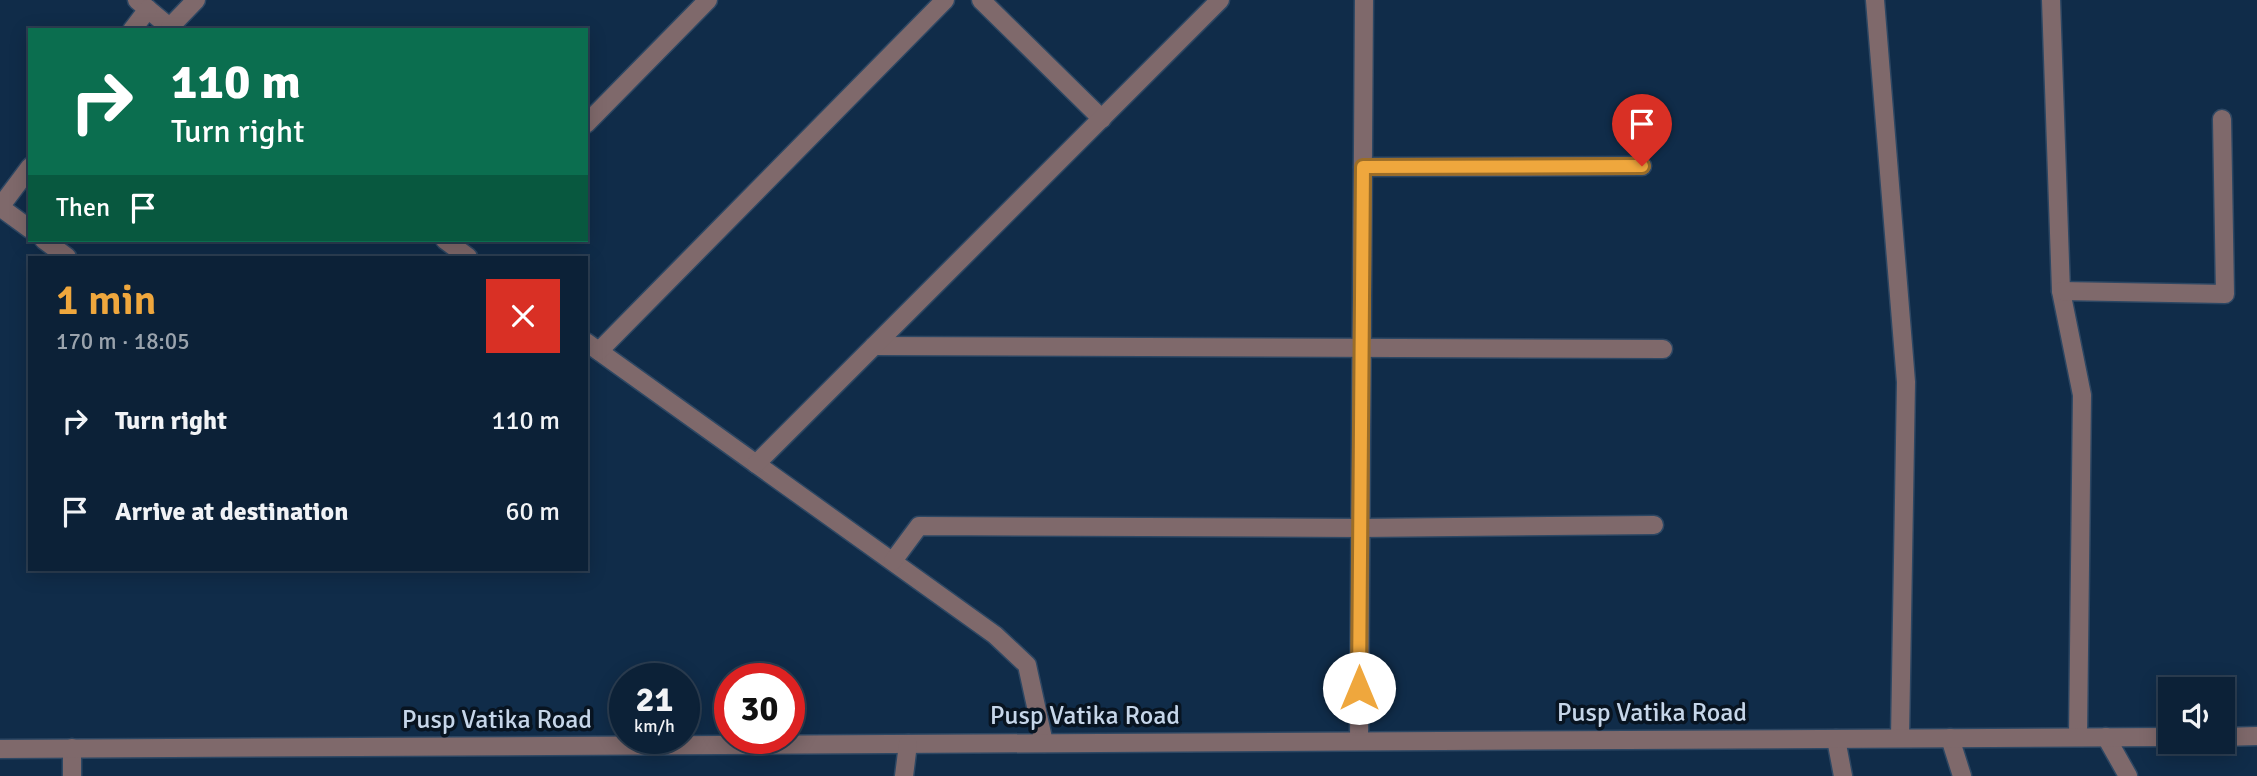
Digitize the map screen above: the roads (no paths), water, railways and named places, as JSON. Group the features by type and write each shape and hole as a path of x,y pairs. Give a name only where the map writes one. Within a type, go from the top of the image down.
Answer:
{"street":[{"path":"173,28 196,0"},
{"path":"588,122 708,0"},
{"path":"945,0 592,347 995,635 1027,665 1044,743"},
{"path":"981,0 1102,119"},
{"path":"756,464 1220,0"},
{"path":"1359,741 1364,0"},
{"path":"1875,0 1906,382 1900,738"},
{"path":"2052,0 2061,291 2081,395 2078,737"},
{"path":"133,28 142,5 171,28"},
{"path":"2061,291 2225,294 2222,119"},
{"path":"1363,167 1642,166"},
{"path":"28,170 0,207 28,228"},
{"path":"47,242 66,256"},
{"path":"449,242 467,250"},
{"path":"874,346 1663,349"},
{"path":"893,562 919,526 1360,528 1654,525"},
{"path":"2235,737 2257,736"},
{"path":"2106,737 2128,776"},
{"name":"Pusp Vatika Road","path":"0,749 2158,737"},
{"path":"1951,738 1962,776"},
{"path":"1836,739 1843,776"},
{"path":"904,776 908,744"},
{"path":"72,748 72,776"}]}
